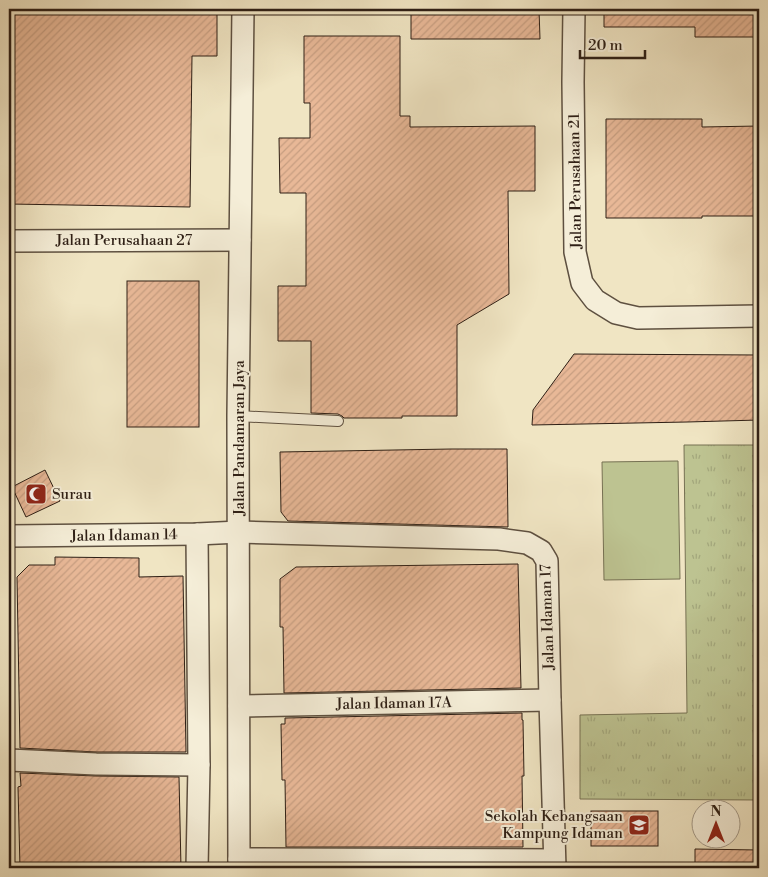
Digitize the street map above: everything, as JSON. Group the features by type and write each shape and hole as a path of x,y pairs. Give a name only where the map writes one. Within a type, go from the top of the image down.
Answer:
{"street":[{"name":"Jalan Pandamaran Jaya","path":"239,863 238,416 243,9"},
{"name":"Jalan Perusahaan 21","path":"574,9 575,252 582,283 595,300 616,313 638,318 759,316"},
{"name":"Jalan Perusahaan 27","path":"9,241 240,240"},
{"name":"Jalan Idaman 14","path":"9,536 239,532"},
{"name":"Jalan Idaman 17","path":"239,532 499,539 527,543 541,551 547,562 555,864"},
{"path":"197,534 198,868"},
{"name":"Jalan Idaman 17A","path":"239,706 550,700"},
{"path":"9,760 96,764 199,765"},
{"path":"239,863 555,864"}],"lane":[{"path":"238,416 338,421"}],"green space":[{"path":"684,445 759,445 759,800 580,799 580,715 687,713"},
{"path":"678,461 680,579 604,580 602,462"}],"building":[{"path":"9,9 217,9 217,56 192,56 190,207 9,204"},
{"path":"411,9 539,9 540,39 411,39"},
{"path":"604,9 759,9 759,37 695,37 695,27 604,27"},
{"path":"304,36 400,36 400,116 410,116 410,127 535,126 535,191 508,191 509,294 457,325 457,416 344,418 338,414 311,413 311,341 278,341 278,286 306,286 306,193 280,193 279,138 310,138 310,103 304,103"},
{"path":"606,119 702,119 702,127 759,126 759,216 606,218"},
{"path":"127,281 199,281 199,427 127,427"},
{"path":"574,354 759,355 759,420 532,425 533,410"},
{"path":"507,449 508,527 288,521 281,512 280,452"},
{"name":"Surau","path":"45,470 60,501 26,517 12,487"},
{"path":"55,557 139,558 139,577 183,576 186,752 96,752 20,748 17,577 29,565 55,565"},
{"path":"518,564 521,688 284,693 283,627 280,627 280,579 296,567"},
{"path":"522,713 524,776 522,776 523,847 286,847 285,780 282,780 281,724 285,724 285,718"},
{"path":"20,773 179,777 181,868 20,868 18,787 21,786"},
{"path":"591,811 658,811 658,846 591,846"},
{"path":"695,850 759,850 759,868 695,868"}],"place":[{"name":"Surau","path":"36,494"},
{"name":"Sekolah Kebangsaan Kampung Idaman","path":"639,825"}]}
